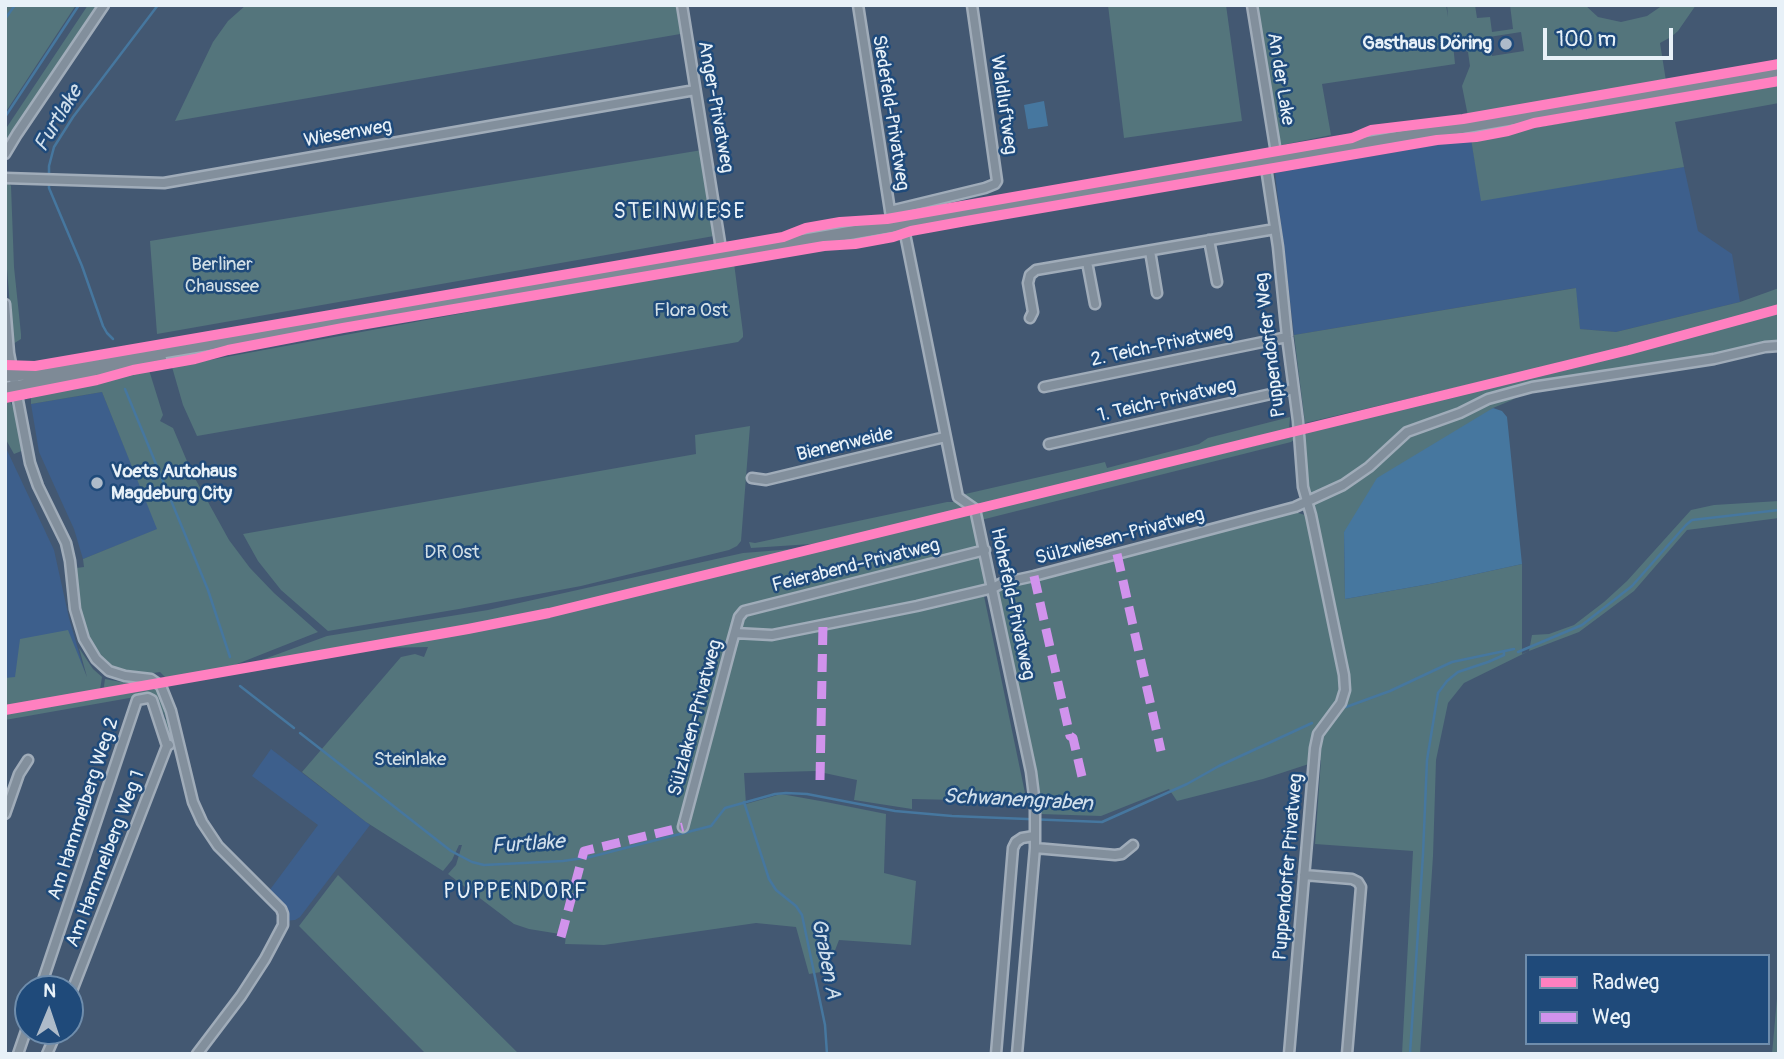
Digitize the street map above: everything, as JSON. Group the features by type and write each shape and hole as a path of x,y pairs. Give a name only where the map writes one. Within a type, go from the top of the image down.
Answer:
{"main road":[{"path":"9,374 33,373 227,340 1779,72"},
{"path":"10,388 97,374 186,355 227,340"}],"street":[{"path":"5,154 104,5"},
{"name":"Anger-Privatweg","path":"682,5 722,255"},
{"name":"Siedefeld-Privatweg","path":"858,5 890,211 898,224"},
{"name":"Waldluftweg","path":"890,211 996,183 998,177 972,5"},
{"name":"An der Lake","path":"1252,5 1271,160"},
{"name":"Wiesenweg","path":"5,178 164,183 695,90"},
{"name":"Puppendorfer Weg","path":"1271,160 1275,229 1298,421 1303,487 1311,515 1345,690"},
{"name":"Hohefeld-Privatweg","path":"898,224 958,497 975,509 985,550 1031,772 1035,848 1017,1054"},
{"path":"1030,318 1033,312 1028,283 1030,275 1036,270 1275,229"},
{"path":"1209,240 1217,282"},
{"path":"1150,251 1157,293"},
{"path":"1087,262 1095,304"},
{"path":"5,304 10,388 34,476 66,543 75,609 84,639 96,659 109,671 150,679 160,684 169,703 191,795 202,822 218,846 281,909 284,918 282,929 265,959 197,1054"},
{"name":"2. Teich-Privatweg","path":"1044,387 1287,337"},
{"name":"Sülzwiesen-Privatweg","path":"735,633 772,635 916,606 1295,507 1343,485 1369,467 1407,432 1460,413 1488,399 1532,387 1714,359 1779,346"},
{"name":"1. Teich-Privatweg","path":"1049,444 1293,389"},
{"name":"Bienenweide","path":"752,478 766,480 945,437"},
{"name":"Feierabend-Privatweg","path":"739,617 744,611 985,550"},
{"name":"Sülzlaken-Privatweg","path":"683,827 739,617"},
{"name":"Puppendorfer Privatweg","path":"1289,1054 1317,740 1321,729 1341,703 1345,690"},
{"name":"Am Hammelberg Weg 2","path":"45,975 137,700 148,698 153,701 167,746"},
{"path":"167,746 179,743"},
{"name":"Am Hammelberg Weg 1","path":"78,975 167,746"},
{"path":"5,814 19,774 28,760"},
{"path":"996,1054 1013,848 1016,842 1035,832"},
{"path":"1035,848 1115,855 1122,854 1133,845"},
{"path":"1304,875 1352,879 1361,887 1347,1054"}],"shaded area":[{"path":"1044,101 1048,126 1028,129 1024,105"},
{"path":"1471,139 1482,200 1684,167 1698,231 1732,254 1740,302 1616,332 1580,329 1575,288 1294,335 1275,173"},
{"path":"102,392 158,529 83,559 74,529 39,452 31,404"},
{"path":"1493,408 1502,411 1507,417 1522,564 1345,599 1344,532 1377,478"},
{"path":"5,446 54,550 69,618 89,687 5,702"},
{"path":"271,749 370,825 295,920 284,921 266,895 318,825 252,776"}],"green space":[{"path":"5,5 76,5 5,113"},
{"path":"88,5 102,5 5,147 5,130"},
{"path":"246,5 682,5 686,33 175,121 213,42 228,21"},
{"path":"1108,5 1226,5 1242,121 1124,138"},
{"path":"1252,5 1446,5 1448,17 1447,5 1475,5 1477,18 1490,17 1492,32 1513,29 1510,5 1585,5 1598,17 1621,22 1647,16 1663,5 1696,5 1678,31 1660,43 1666,81 1468,116 1462,86 1470,66 1468,52 1453,44 1455,64 1322,84 1331,135 1277,146","holes":["1521,32 1524,51 1492,56 1489,37"]},
{"path":"1779,85 1779,103 1675,122 1684,167 1481,201 1471,139"},
{"name":"Berliner Chaussee","path":"702,150 714,236 157,334 150,241"},
{"path":"5,182 11,186 14,267 21,334 21,339 13,344 5,244"},
{"name":"Flora Ost","path":"734,263 743,333 738,342 197,436 183,405 172,367"},
{"path":"1576,288 1580,329 1616,332 1740,302 1779,288 1779,306 1629,347 1305,423 1294,335"},
{"path":"1779,311 1779,346 1532,387 1493,408 1344,532 1345,599 1522,564 1522,654 1529,651 1464,683 1448,703 1436,760 1433,856 1420,1054 1402,1054 1413,851 1315,844 1321,760 1263,779 1177,801 1169,789 1101,816 1040,814 1039,787 997,592 1000,588 1295,512 1305,515 1324,602 1332,601 1308,485 1304,437 1308,431 1629,352"},
{"path":"149,370 163,415 160,421 173,428 192,473 229,540 250,568 274,593 318,632 227,668 171,678 160,672 124,672 115,669 98,655 89,640 83,621 76,568 84,567 83,559 157,529 102,392 31,404 31,395"},
{"path":"10,401 24,450 14,454 5,438 5,402"},
{"path":"1290,417 1289,430 979,505 961,495 1105,462 1107,468"},
{"name":"DR Ost","path":"750,426 741,541 737,546 581,586 328,631 281,590 258,561 243,534 696,454 695,435"},
{"path":"1292,437 1295,439 1291,442 981,520 980,513 989,509"},
{"path":"1779,501 1779,518 1687,530 1634,591 1579,632 1529,651 1532,635 1549,634 1574,625 1604,602 1627,581 1691,510 1714,505"},
{"path":"957,502 962,506 957,511 826,543 751,548 749,542 755,543"},
{"name":"Steinlake","path":"972,513 986,582 984,596 1025,793 1001,801 912,799 912,809 854,800 857,780 815,771 744,773 746,804 781,794 886,814 884,873 916,881 911,945 839,940 827,971 809,974 796,927 756,923 604,945 565,944 566,935 514,924 448,874 456,865 462,845 459,845 443,871 366,822 302,772 401,657 415,654 424,657 428,647 376,648 543,617"},
{"path":"806,548 506,619 248,665 327,636 488,610 743,553"},
{"path":"68,630 87,677 79,648 102,677 100,690 5,707 5,678 15,677 20,639"},
{"path":"105,679 121,682 141,684 105,691"},
{"path":"154,687 166,706 172,734 169,738 162,721 166,719 163,712 158,713 156,698 152,694 5,720 5,713"},
{"path":"338,875 519,1054 426,1054 299,926"},
{"path":"1779,976 1779,1054 1772,1054"}],"waterway":[{"path":"5,19 15,5"},
{"path":"5,117 79,5"},
{"name":"Furtlake","path":"113,339 103,326 82,266 49,188 49,166 54,147 73,117 158,5"},
{"name":"Furtlake","path":"125,389 208,590 230,657"},
{"name":"Schwanengraben","path":"1518,652 1582,625 1632,586 1692,520 1779,510"},
{"name":"Schwanengraben","path":"1346,707 1390,691 1452,662 1514,649"},
{"path":"1410,1054 1427,760 1438,693 1458,672 1488,662 1504,655 1504,652"},
{"name":"Furtlake","path":"240,686 294,728"},
{"name":"Schwanengraben","path":"300,733 451,851 484,865 590,857 711,826 725,808 786,793 807,794 895,811 1102,822 1312,723"},
{"name":"Graben A","path":"744,802 769,879 776,890 796,906 802,915 825,1025 827,1054"}],"marked path":[{"path":"1117,554 1161,751"},
{"path":"1034,576 1070,736 1073,738 1083,781"},
{"path":"820,780 823,624"},
{"path":"561,937 584,851 683,827"}],"cycle path":[{"path":"5,365 35,366 783,237 806,228 840,222 887,219 1352,138 1371,130 1463,119 1779,64"},
{"path":"5,398 343,328 824,246 855,244 966,221 1437,140 1476,137 1534,123 1779,81"},
{"path":"5,710 549,613 1629,350 1779,309"}],"place":[{"name":"Gasthaus Döring","path":"1506,44"},
{"name":"Voets Autohaus Magdeburg City","path":"97,483"}],"district":[{"name":"STEINWIESE","path":"680,213"},
{"name":"PUPPENDORF","path":"516,893"}]}
